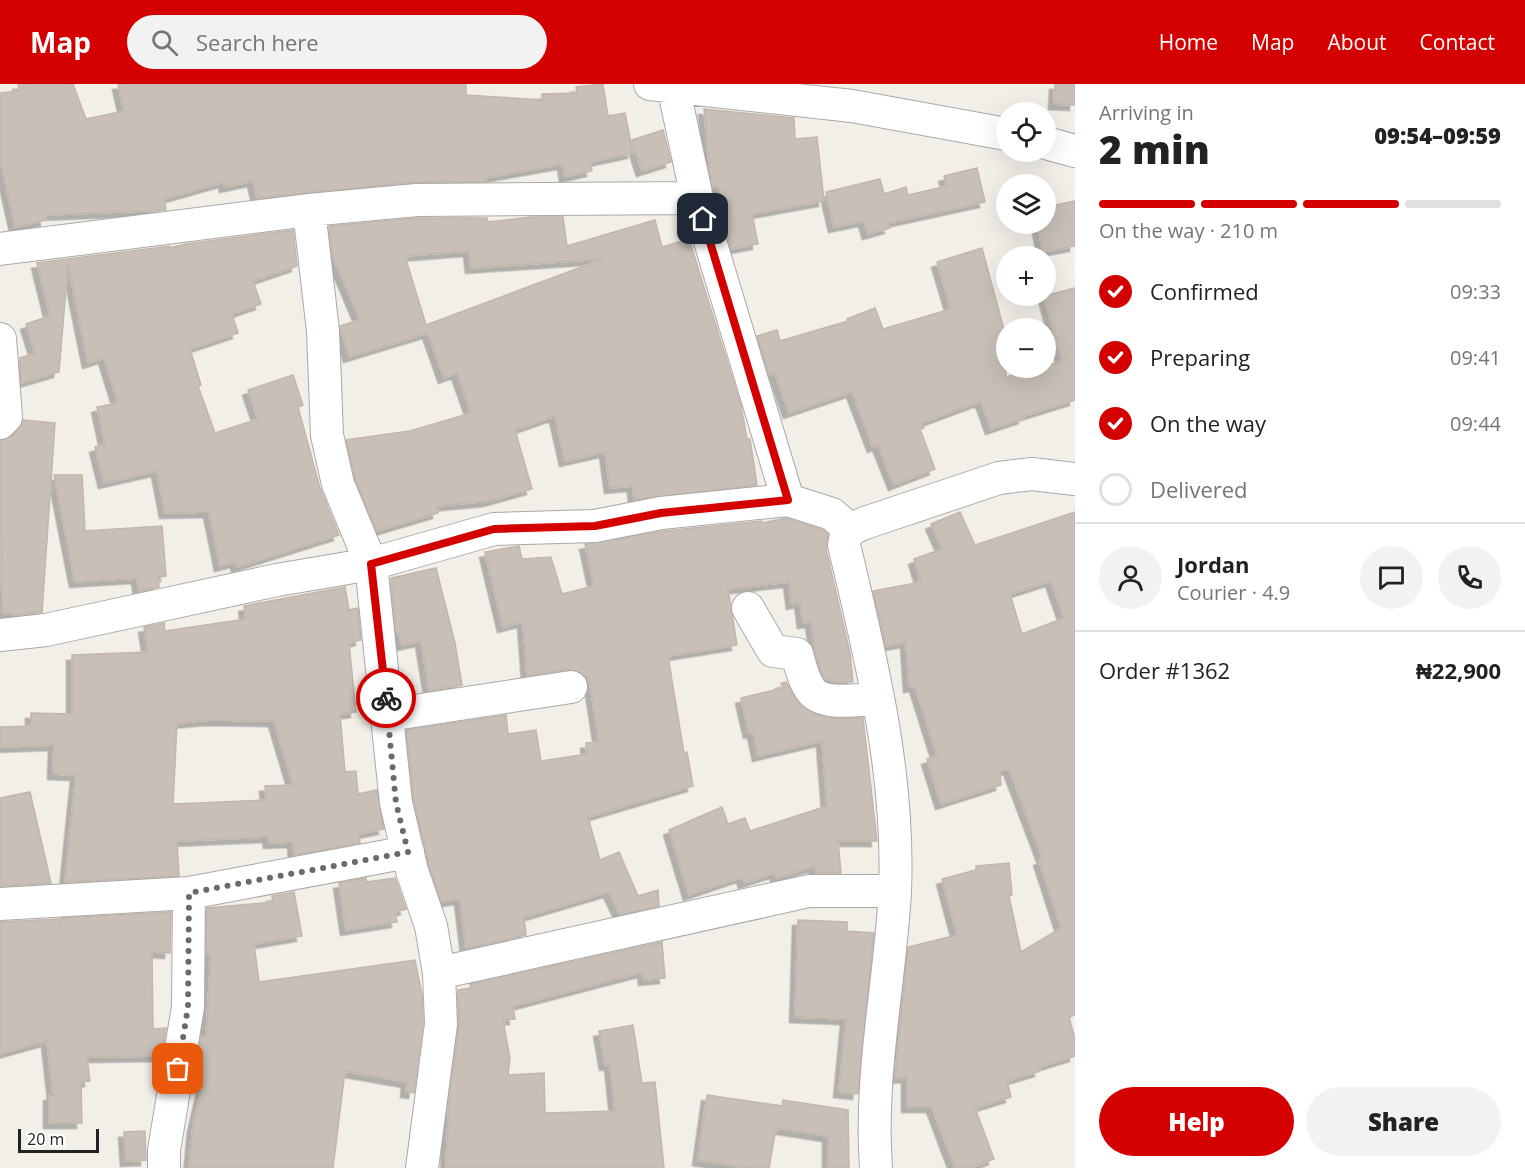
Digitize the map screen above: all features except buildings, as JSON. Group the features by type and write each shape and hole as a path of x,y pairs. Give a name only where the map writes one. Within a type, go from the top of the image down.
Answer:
{"street":[{"path":"788,500 662,85 852,106 996,132"},
{"path":"1056,146 1075,151"},
{"path":"0,249 309,210 417,200 697,198"},
{"path":"309,210 322,331 327,435 338,484 371,564 396,803 408,852 431,926 439,973 441,1024 422,1168"},
{"path":"0,339 6,417 0,423"},
{"path":"876,1168 873,1136 875,1078 895,891 892,804 874,667 844,545 845,537 850,530 999,478 1032,474 1075,478"},
{"path":"0,635 46,630 277,580 371,564 494,529 595,526 661,513 788,500 832,514 850,530"},
{"path":"748,608 773,651 796,654 810,689 816,695 824,699 878,699"},
{"path":"388,715 571,687"},
{"path":"0,903 189,893 408,852"},
{"path":"439,973 809,891 895,891"},
{"path":"164,1168 164,1150 188,1007 189,893"}],"way so far":[{"path":"178,1069 188,1007 189,893 408,852 396,803 386,698"}],"route":[{"path":"386,698 371,564 409,551 494,529 595,526 661,513 788,500 703,219"}]}
